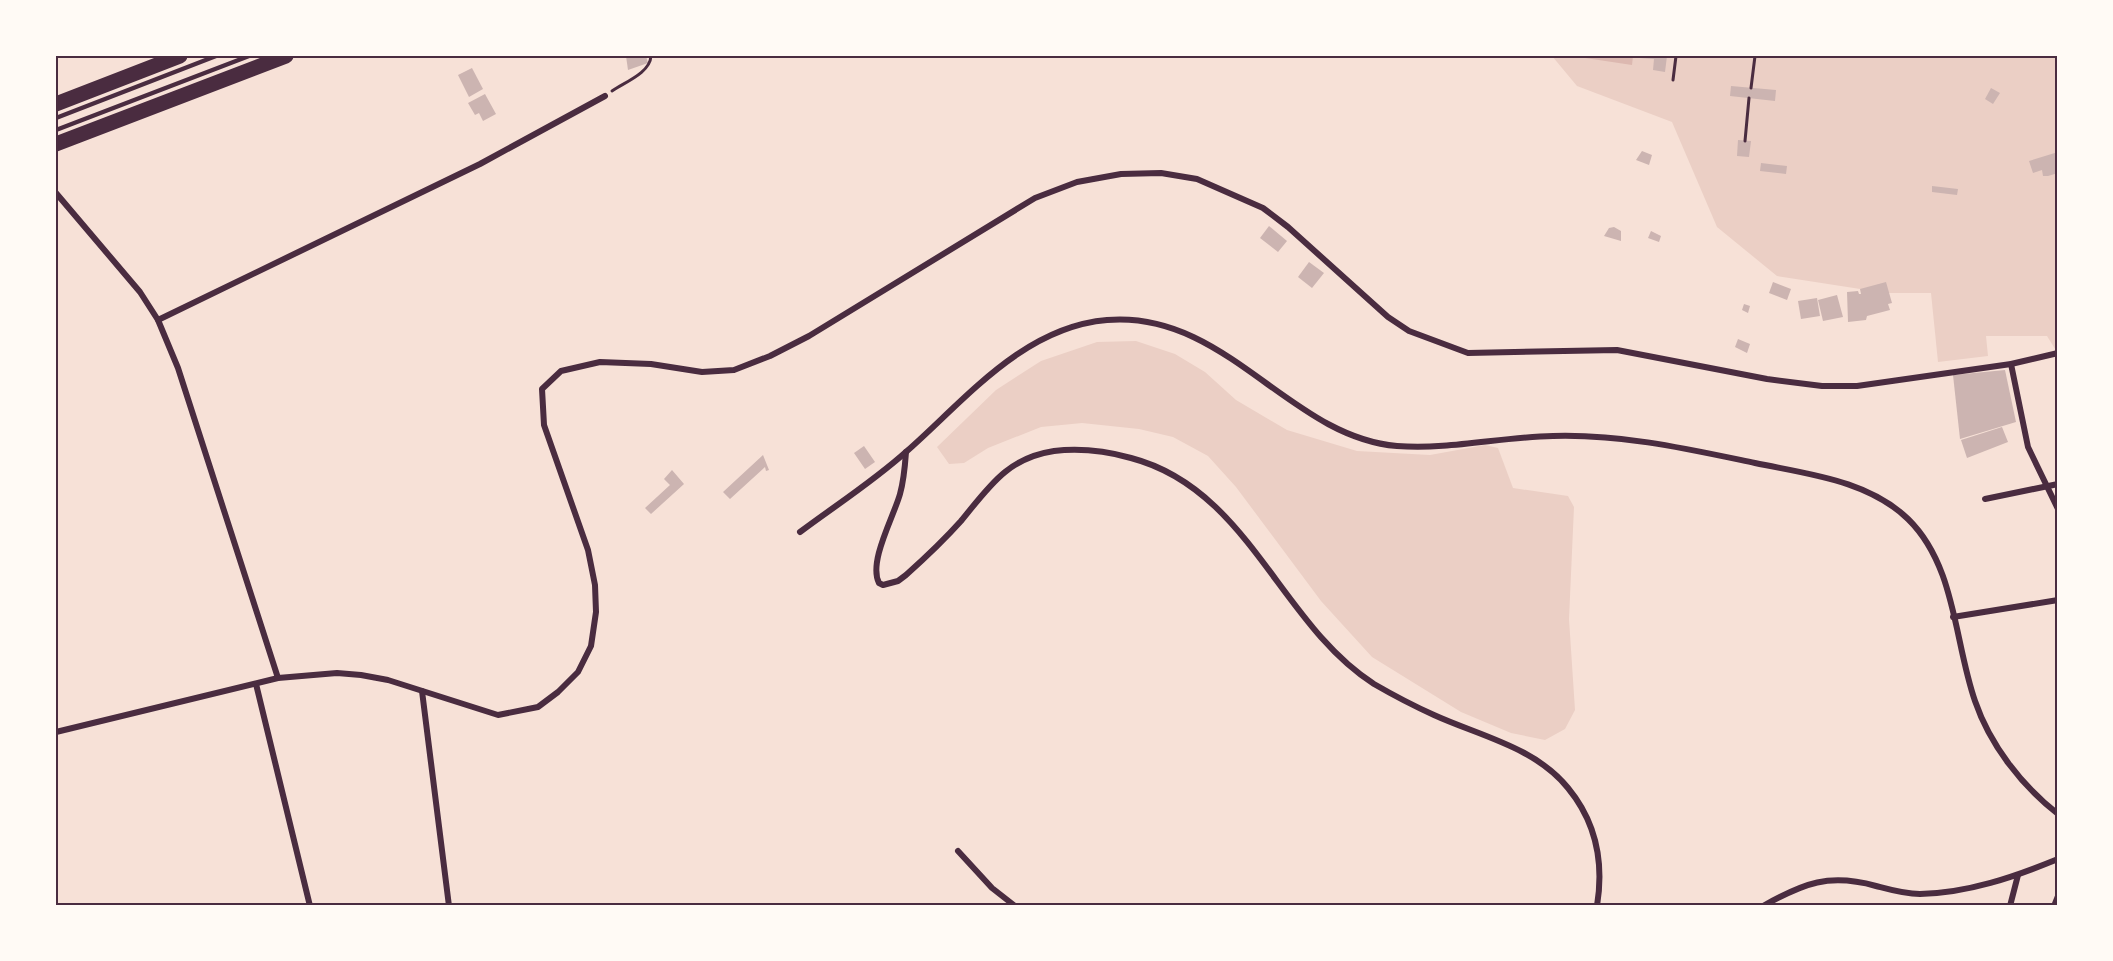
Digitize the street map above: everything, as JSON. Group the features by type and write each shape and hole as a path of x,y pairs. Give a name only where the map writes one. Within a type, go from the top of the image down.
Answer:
{"main road":[{"path":"56,104 178,56"},
{"path":"56,144 286,56"}],"street":[{"path":"158,320 480,165 604,96"},
{"path":"56,732 278,678 337,673 388,680 498,715 538,707 558,692 578,672 591,646 596,612 588,550 544,425 542,389 561,371 600,362 651,364 702,372 734,370 770,356 809,336 999,218 1035,198 1077,182 1121,174 1161,173 1197,179 1230,193 1263,208 1288,227 1388,317 1409,331 1468,353 1617,350 1767,379 1822,386 1857,386 2011,364 2058,352"},
{"path":"56,194 140,292 158,320 178,368 278,678"},
{"path":"800,532 906,452 978,384 1027,348 1066,329 1105,320 1140,321 1181,331 1212,345 1334,427 1362,439 1395,446 1443,446 1536,436 1599,435 1658,442 1855,487 1892,507 1907,519 1929,544 1943,573 1976,704 1997,745 2025,786 2058,814"},
{"path":"2011,364 2028,447 2058,509"},
{"path":"906,452 900,494 880,549 875,572 879,582 883,585 898,581 906,575 960,522 987,487 1003,472 1019,461 1036,455 1055,451 1111,453 1142,461 1192,486 1247,538 1316,629 1348,662 1373,683 1433,715 1545,764 1561,780 1575,799 1594,835 1600,876 1597,906"},
{"path":"1985,499 2058,484"},
{"path":"1953,617 2058,600"},
{"path":"256,684 310,906"},
{"path":"422,691 449,906"},
{"path":"958,851 992,888 1015,906"},
{"path":"1763,906 1801,886 1825,879 1848,880 1901,894 1923,894 1967,889 2018,875 2058,860"},
{"path":"2010,906 2018,875"},
{"path":"2054,906 2058,896"}],"lane":[{"path":"56,118 216,56"},
{"path":"56,130 249,56"}],"path":[{"path":"604,96 646,69 651,56"},
{"path":"1674,80 1676,56"},
{"path":"1751,88 1755,56"},
{"path":"1745,141 1749,98"}],"shaded area":[{"path":"1552,56 2057,56 2057,352 2047,336 1986,336 1988,356 1938,362 1931,293 1886,293 1777,276 1717,227 1672,122 1577,86"},
{"path":"1572,56 1633,56 1632,65"},
{"path":"1136,341 1175,354 1205,372 1236,400 1287,430 1357,451 1430,455 1485,445 1498,448 1513,488 1568,496 1574,507 1569,619 1575,710 1565,729 1545,740 1511,733 1461,712 1372,657 1321,601 1236,487 1208,456 1173,437 1139,429 1082,423 1041,427 988,448 964,463 949,464 937,447 996,390 1041,361 1097,342"}],"building":[{"path":"626,56 646,56 648,63 628,70"},
{"path":"1641,56 1667,56 1665,72 1653,70 1654,59 1640,58"},
{"path":"472,68 483,89 469,97 458,75"},
{"path":"1731,86 1776,90 1775,101 1730,96"},
{"path":"1991,88 2000,93 1993,104 1985,99"},
{"path":"485,94 496,114 483,121 479,113 475,115 468,103"},
{"path":"1738,140 1751,141 1749,157 1737,156"},
{"path":"1642,151 1652,155 1649,165 1636,160"},
{"path":"2058,152 2058,173 2043,176 2042,170 2033,173 2029,161"},
{"path":"1761,163 1787,166 1786,174 1760,171"},
{"path":"1932,186 1958,189 1957,195 1932,192"},
{"path":"1269,226 1287,241 1278,252 1260,238"},
{"path":"1614,227 1621,231 1621,241 1604,236 1609,228"},
{"path":"1651,231 1661,236 1659,242 1648,238"},
{"path":"1309,262 1324,273 1312,288 1298,277"},
{"path":"1773,282 1791,289 1787,300 1769,293"},
{"path":"1886,282 1892,303 1888,304 1890,310 1867,316 1866,320 1848,322 1847,292 1858,291 1861,294 1860,289"},
{"path":"1837,295 1843,317 1823,321 1818,300"},
{"path":"1817,298 1820,316 1801,319 1798,301"},
{"path":"1744,304 1750,306 1748,313 1742,310"},
{"path":"1738,339 1750,344 1747,353 1735,347"},
{"path":"2005,370 2016,422 1960,439 1953,375"},
{"path":"2002,427 2008,442 1967,458 1961,440"},
{"path":"864,446 875,462 865,469 854,453"},
{"path":"763,455 769,470 766,471 765,467 730,499 723,492"},
{"path":"672,470 684,484 651,514 645,508 670,485 664,479"}]}
